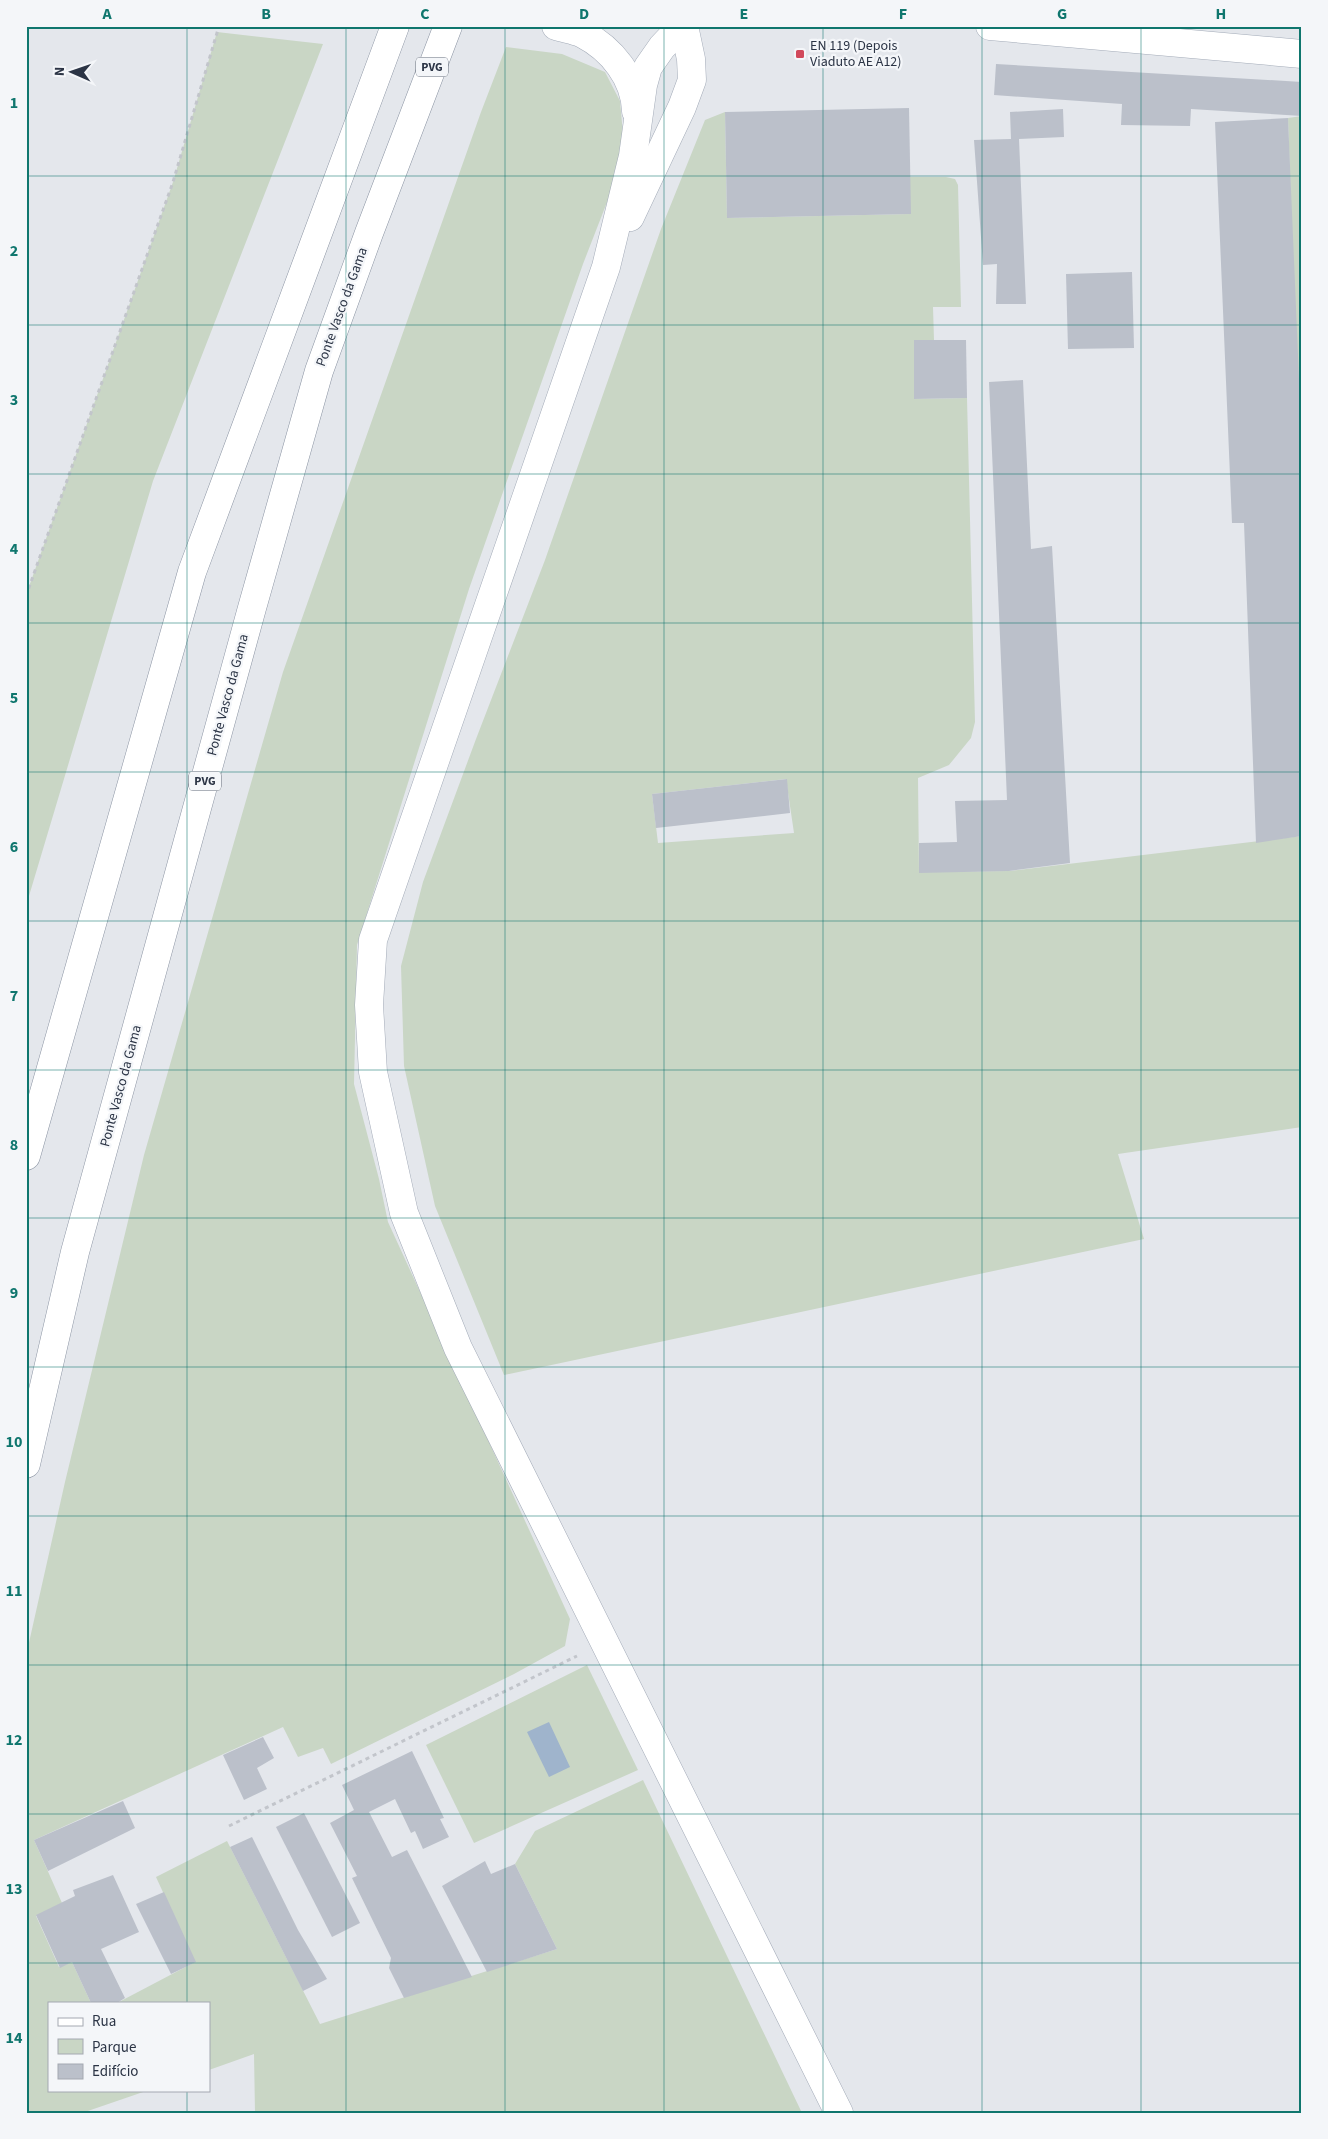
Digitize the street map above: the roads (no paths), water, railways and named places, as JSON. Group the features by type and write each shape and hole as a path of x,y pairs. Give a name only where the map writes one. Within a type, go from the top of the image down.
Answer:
{"main road":[{"path":"26,1156 192,572 364,105 395,26"},
{"name":"Ponte Vasco da Gama","path":"26,1464 76,1252 316,381 448,26"},
{"path":"556,26 582,34 612,55 632,88 636,108 636,134"},
{"path":"683,26 662,47 648,67 643,85 633,156 606,268 373,940 370,1006 373,1072 404,1213 458,1348 839,2113"},
{"path":"606,268 670,134 692,80 691,59 683,26"},
{"path":"990,26 1302,54"}],"water":[{"path":"549,1722 570,1767 549,1777 527,1732"}],"place":[{"name":"EN 119 (Depois Viaduto AE A12)","path":"800,54"}]}
